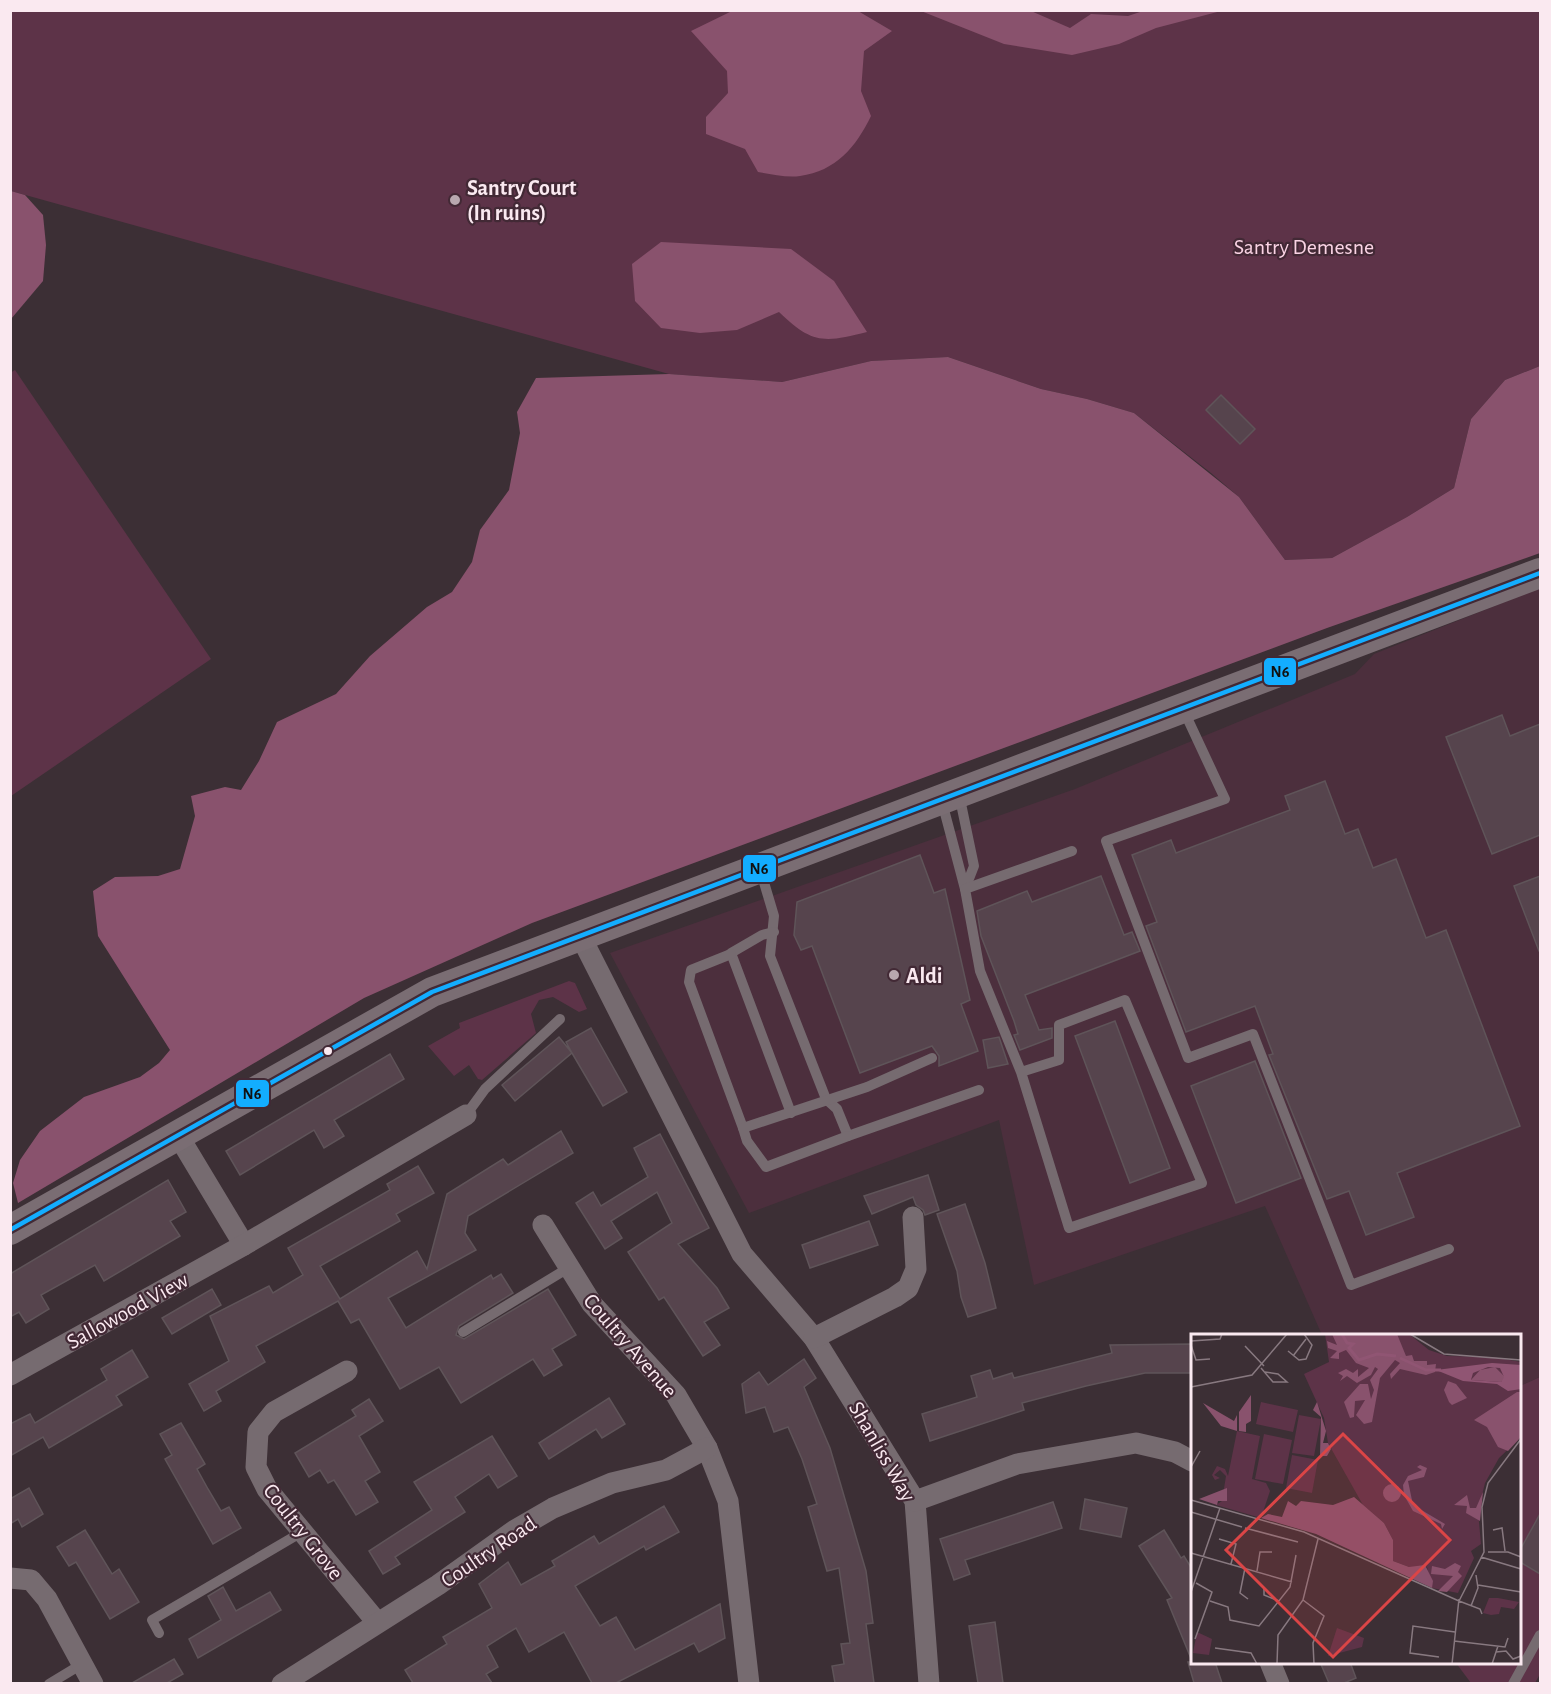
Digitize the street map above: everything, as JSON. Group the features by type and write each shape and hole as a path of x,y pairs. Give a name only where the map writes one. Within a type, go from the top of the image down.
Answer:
{"main road":[{"path":"10,1230 179,1137 365,1028 432,992 584,944 759,868 1540,573"}],"street":[{"name":"Shanliss Way","path":"584,944 742,1254 814,1338 915,1501 929,1683"},
{"name":"Sallowood View","path":"10,1375 244,1245 466,1115"},
{"path":"179,1137 244,1245"},
{"path":"814,1338 908,1288 916,1269 913,1216"},
{"name":"Coultry Avenue","path":"543,1225 592,1304 676,1395 707,1448 728,1501 744,1682"},
{"name":"Coultry Grove","path":"346,1371 274,1412 258,1432 256,1467 267,1489 376,1621"},
{"path":"915,1501 1017,1464 1125,1444 1136,1443 1175,1452 1191,1460"},
{"name":"Coultry Road","path":"282,1683 376,1621 438,1585 515,1530 553,1508 612,1483 666,1470 707,1448"},
{"path":"10,1578 31,1580 47,1599 93,1683"},
{"path":"1271,1664 1279,1683"}],"lane":[{"path":"1182,709 1225,799 1106,842 1188,1058 1253,1034 1351,1285 1449,1249"},
{"path":"950,797 974,866 965,889"},
{"path":"950,797 980,971 1021,1072 1069,1228 1202,1183 1125,1000 1059,1026 1059,1060 1021,1072"},
{"path":"965,889 1072,852"},
{"path":"759,868 774,916 770,956 826,1099 837,1109 848,1136"},
{"path":"774,932 762,935 731,954 691,970 689,982 747,1142 766,1167 979,1090"},
{"path":"731,954 791,1113"},
{"path":"466,1115 485,1089 560,1019"},
{"path":"742,1128 867,1087 932,1058"},
{"path":"463,1332 570,1267"},
{"path":"159,1633 152,1620 302,1532"},
{"path":"1513,1683 1540,1635"},
{"path":"49,1683 82,1664"}],"shaded area":[{"path":"732,11 858,11 892,31 864,51 861,91 871,116 859,138 834,163 824,169 800,176 758,172 745,149 706,134 706,117 728,93 727,71 691,31"},
{"path":"921,11 1031,11 1070,28 1091,14 1128,16 1143,11 1221,11 1156,28 1119,44 1072,55 1004,44"},
{"path":"11,191 25,195 43,215 46,245 43,281 11,319"},
{"path":"661,242 791,249 834,281 867,332 840,338 819,338 801,330 779,312 737,330 700,333 661,328 635,301 632,264"},
{"path":"948,357 1041,389 1087,399 1134,413 1239,497 1285,560 1332,558 1454,488 1471,419 1505,380 1540,366 1540,553 1327,628 532,923 364,998 18,1203 13,1183 20,1160 40,1131 84,1097 140,1077 159,1063 170,1050 98,936 93,891 115,877 158,876 180,869 195,816 191,796 225,787 241,790 259,761 277,722 336,694 370,656 427,607 452,592 472,562 480,530 509,490 520,433 517,412 536,378 669,374 782,382 871,361"},
{"path":"1540,588 1540,1377 1521,1386 1521,1334 1322,1334 1265,1206 1034,1285 999,1120 749,1213 610,953 1075,789 1355,674 1374,654"}],"green space":[{"name":"Santry Demesne","path":"10,11 1540,11 1540,366 1505,380 1471,419 1454,488 1332,558 1285,560 1239,497 1134,413 1087,399 1041,389 948,357 871,361 782,382 669,374 11,191"},
{"path":"15,370 211,659 11,796 10,373"},
{"path":"569,981 575,983 587,1009 579,1012 553,997 539,1000 531,1014 536,1033 482,1080 478,1079 469,1065 454,1076 428,1046 460,1028 459,1023"},
{"path":"1540,1377 1540,1674 1535,1683 1471,1683 1457,1664 1521,1664 1521,1386"}],"building":[{"path":"1221,395 1255,429 1240,444 1206,410"},
{"path":"1502,715 1510,736 1540,724 1540,835 1492,854 1446,737"},
{"path":"1325,781 1345,834 1358,829 1373,868 1396,859 1426,938 1446,930 1520,1126 1397,1173 1414,1217 1366,1235 1349,1191 1327,1199 1269,1055 1273,1054 1255,1006 1186,1032 1146,926 1157,922 1132,855 1171,840 1176,853 1290,810 1285,796"},
{"name":"Aldi","path":"920,855 934,893 945,889 970,1000 961,1004 978,1051 939,1066 939,1056 932,1046 860,1073 812,946 801,950 794,935 797,902"},
{"path":"1101,876 1124,935 1132,932 1140,951 1025,995 1039,1030 1052,1028 1052,1038 1020,1050 1014,1035 1018,1034 1014,1021 981,936 977,911 1027,891 1032,902"},
{"path":"1540,876 1540,951 1539,951 1514,886"},
{"path":"1115,1021 1170,1168 1130,1183 1075,1036"},
{"path":"591,1028 627,1092 603,1106 566,1042"},
{"path":"559,1037 572,1053 515,1101 502,1085"},
{"path":"999,1037 1008,1064 988,1068 983,1040"},
{"path":"390,1054 404,1079 334,1120 344,1136 324,1148 314,1130 240,1175 226,1151"},
{"path":"1255,1061 1301,1178 1236,1203 1191,1086"},
{"path":"561,1131 573,1153 468,1216 465,1233 476,1250 388,1298 406,1328 491,1275 493,1279 501,1274 513,1293 459,1326 456,1335 464,1339 548,1289 576,1335 552,1349 562,1365 544,1376 533,1359 461,1403 439,1367 400,1389 359,1319 351,1323 338,1301 256,1346 265,1362 216,1391 221,1401 204,1411 189,1384 229,1361 210,1316 269,1286 273,1293 303,1275 288,1248 390,1190 387,1184 418,1166 434,1193 396,1214 400,1221 320,1266 340,1299 417,1251 427,1269 447,1194 503,1159 508,1165"},
{"path":"660,1134 709,1228 678,1244 717,1288 729,1308 704,1322 720,1345 703,1356 664,1297 659,1300 628,1252 672,1223 657,1192 611,1221 622,1238 605,1249 576,1203 593,1192 601,1206 648,1177 634,1148"},
{"path":"928,1175 939,1210 925,1215 923,1210 916,1205 913,1197 872,1214 864,1196"},
{"path":"168,1180 186,1212 170,1221 180,1236 104,1281 95,1265 41,1295 49,1309 26,1323 19,1312 10,1317 10,1274"},
{"path":"965,1204 985,1263 996,1308 968,1317 961,1297 957,1271 937,1214"},
{"path":"869,1221 878,1245 810,1268 802,1245"},
{"path":"212,1289 221,1305 172,1334 162,1318"},
{"path":"1191,1344 1191,1373 1145,1373 1086,1386 1022,1403 1024,1410 930,1441 922,1414 977,1397 971,1376 990,1370 993,1379 1012,1373 1014,1378 1112,1353 1110,1345"},
{"path":"132,1350 148,1377 116,1396 122,1405 49,1448 43,1437 10,1456 10,1424 30,1414 35,1423 107,1380 101,1369"},
{"path":"804,1359 816,1378 804,1387 830,1448 866,1571 873,1623 866,1624 874,1683 835,1683 832,1666 844,1664 841,1644 850,1643 839,1568 827,1571 808,1507 817,1504 802,1459 788,1427 774,1432 765,1407 746,1413 742,1384 759,1372 768,1385"},
{"path":"609,1398 625,1424 602,1438 596,1429 549,1459 539,1443"},
{"path":"369,1399 383,1421 359,1436 380,1472 365,1481 378,1502 356,1515 334,1480 328,1483 320,1470 309,1477 295,1453 356,1416 352,1410"},
{"path":"181,1423 205,1464 197,1469 208,1489 221,1511 229,1507 241,1528 213,1544 165,1459 172,1455 160,1434"},
{"path":"492,1436 517,1476 498,1488 489,1474 455,1497 465,1512 395,1557 400,1564 383,1574 369,1551 432,1510 414,1482"},
{"path":"29,1488 43,1514 22,1527 18,1519 10,1524 10,1499"},
{"path":"1085,1499 1127,1508 1121,1537 1080,1529"},
{"path":"1053,1502 1062,1528 965,1560 970,1574 954,1580 940,1539"},
{"path":"664,1506 679,1532 646,1550 644,1546 575,1586 600,1626 616,1617 635,1650 720,1604 725,1638 699,1652 694,1643 616,1683 592,1683 564,1632 529,1652 516,1628 487,1646 498,1667 486,1674 492,1683 413,1683 405,1670 447,1644 443,1637 492,1608 479,1584 508,1562 521,1585 555,1566 552,1561 594,1536 599,1544"},
{"path":"1540,1514 1540,1574 1521,1563 1521,1548"},
{"path":"85,1530 112,1574 119,1569 139,1602 110,1619 76,1562 69,1566 57,1547"},
{"path":"1164,1530 1181,1558 1184,1556 1191,1567 1191,1659 1167,1600 1172,1598 1139,1546"},
{"path":"223,1587 236,1611 270,1592 281,1610 198,1658 189,1639 221,1620 208,1596"},
{"path":"995,1622 1003,1683 978,1683 969,1626"},
{"path":"174,1659 183,1674 167,1683 132,1683"},
{"path":"1188,1662 1216,1664 1222,1683 1194,1683"},
{"path":"1321,1664 1351,1664 1356,1678 1344,1683 1329,1683"}],"transit line":[{"name":"N6","path":"10,1230 432,992 1540,573"}],"place":[{"name":"Santry Court (In ruins)","path":"455,200"},
{"name":"Aldi","path":"894,975"}]}
